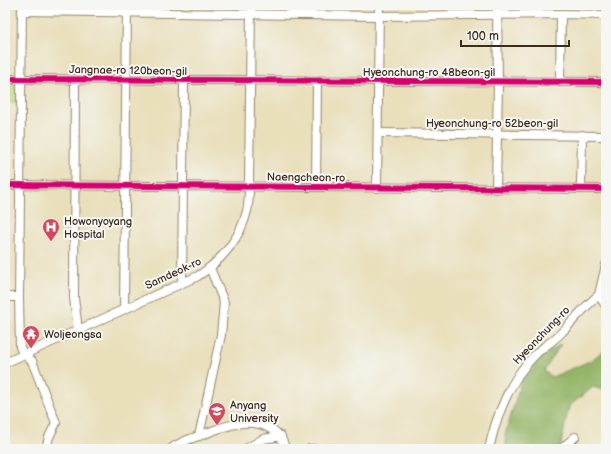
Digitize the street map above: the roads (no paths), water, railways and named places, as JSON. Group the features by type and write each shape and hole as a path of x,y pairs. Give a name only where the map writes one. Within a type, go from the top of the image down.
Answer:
{"street":[{"path":"377,188 379,5"},
{"path":"496,189 498,82 497,5"},
{"path":"46,449 49,437 56,422 32,361 23,354 20,347 19,297 22,8 251,9 378,16 606,15"},
{"path":"124,309 127,9"},
{"name":"Samdeok-ro","path":"5,363 210,268 222,256 238,233 247,211 250,186 251,9"},
{"path":"560,82 561,14"},
{"name":"Jangnae-ro 120beon-gil","path":"5,79 126,79 251,82"},
{"path":"75,79 74,298 78,330"},
{"path":"182,282 184,80"},
{"path":"316,187 317,81"},
{"name":"Hyeonchung-ro 48beon-gil","path":"251,82 606,82"},
{"name":"Hyeonchung-ro 52beon-gil","path":"378,133 606,136"},
{"path":"581,189 582,135"},
{"name":"Naengcheon-ro","path":"5,185 606,189"},
{"path":"606,265 599,295 606,306"},
{"path":"199,436 221,336 224,302 210,268"},
{"name":"Hyeonchung-ro","path":"489,449 501,409 518,376 534,356 562,333 584,307 599,295"},
{"path":"5,297 19,297"},
{"path":"171,449 176,444 235,424 247,422 269,428 281,436 285,449"},
{"path":"246,449 263,439 281,436"},
{"path":"561,449 575,437"},
{"path":"310,449 322,449"}],"place":[{"name":"Howonyoyang Hospital","path":"51,242"},
{"name":"Woljeongsa","path":"31,349"},
{"name":"Anyang University","path":"217,426"}]}
